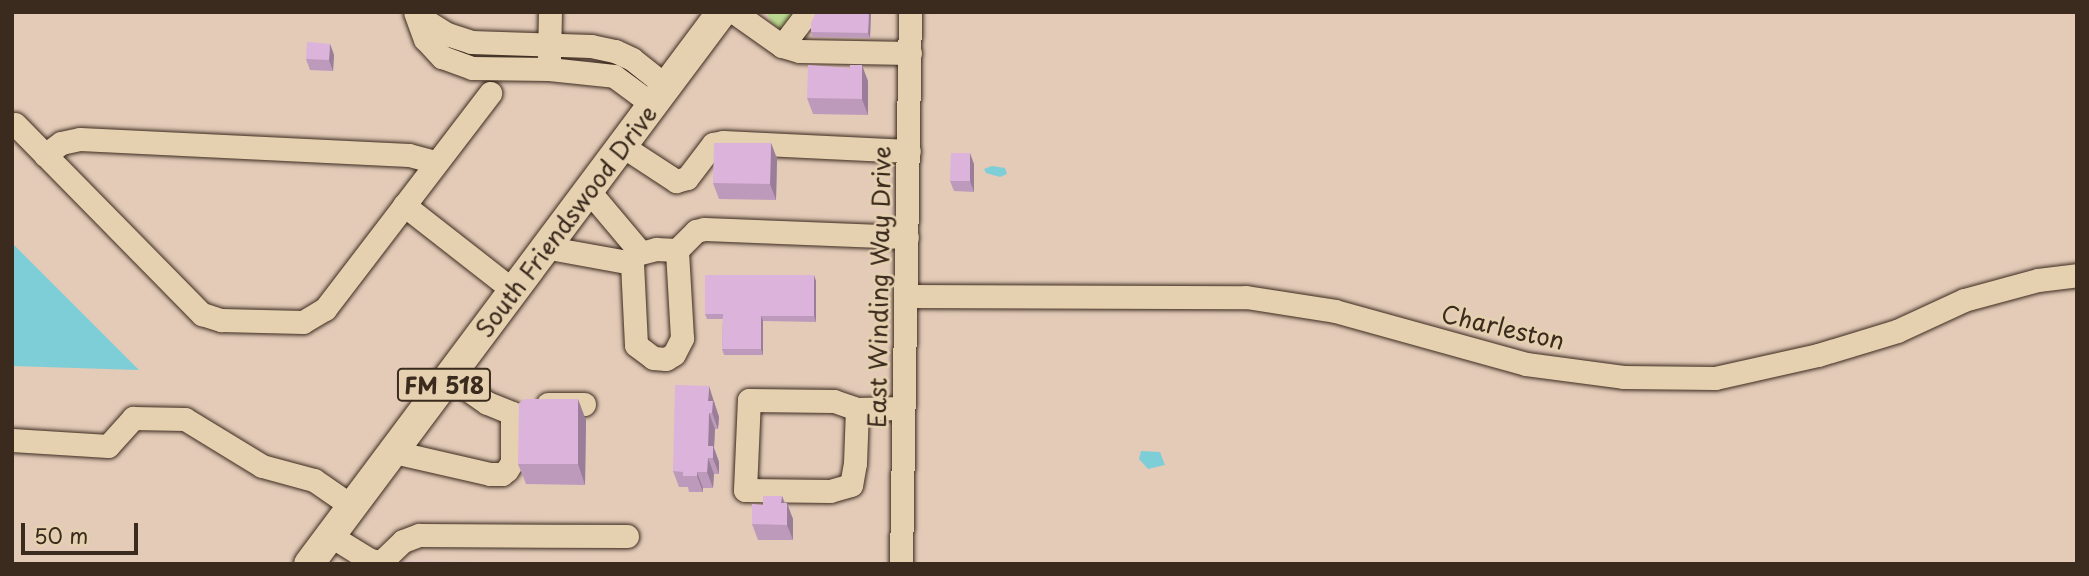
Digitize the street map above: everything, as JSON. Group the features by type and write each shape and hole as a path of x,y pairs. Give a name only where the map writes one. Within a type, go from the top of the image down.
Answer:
{"main road":[{"name":"South Friendswood Drive","path":"309,564 722,12"}],"street":[{"path":"549,69 550,12"},
{"path":"734,12 782,46 799,51 833,46 910,53"},
{"path":"782,46 808,12"},
{"name":"East Winding Way Drive","path":"901,564 910,12"},
{"path":"416,14 447,34 471,42 550,44 615,51 632,60 659,95"},
{"path":"416,14 425,39 442,57 472,68 549,69 614,76 659,95"},
{"path":"15,124 202,314 221,320 303,322 317,317 490,93"},
{"path":"45,155 61,143 80,139 409,155 436,162"},
{"path":"621,145 676,181 687,178 713,144 723,142 909,151"},
{"path":"588,190 636,258 636,345 645,355 666,359 674,354 682,338 677,250"},
{"path":"399,212 509,297"},
{"path":"544,247 636,258 656,249 677,250 696,231 704,229 906,237"},
{"name":"Charleston","path":"905,296 1246,297 1335,311 1526,364 1623,377 1714,377 1818,355 1897,331 1964,300 2038,280 2077,275"},
{"path":"450,377 487,403 512,413 534,404 584,404"},
{"path":"857,409 855,463 850,485 830,491 746,490 749,400 834,401 857,409 903,408"},
{"path":"394,452 438,464 502,474 512,462 512,413"},
{"path":"12,440 108,446 133,418 186,419 262,466 314,480 353,507"},
{"path":"331,536 370,560 381,563 403,541 419,535 627,536"}],"shaded area":[{"path":"353,559 517,563 517,564 349,564"}],"green space":[{"path":"767,12 800,12 781,30 771,22"}],"water":[{"path":"992,166 1005,168 1007,174 1000,177 986,173 984,169"},
{"path":"12,243 139,370 12,366"},
{"path":"1141,451 1160,452 1165,465 1148,469 1139,459"}],"building":[{"path":"816,12 869,12 868,33 811,32 811,23"},
{"path":"307,42 330,44 329,60 306,59"},
{"path":"808,65 850,68 850,65 862,65 862,99 807,98"},
{"path":"714,143 771,143 770,184 713,183"},
{"path":"951,153 970,153 970,181 950,181"},
{"path":"705,275 814,275 814,316 761,316 761,349 722,349 723,314 705,314"},
{"path":"675,385 709,386 708,401 713,401 712,413 709,413 708,446 713,446 713,458 708,458 707,472 697,472 697,476 683,476 683,472 673,471"},
{"path":"525,399 578,399 578,464 518,464 519,403"},
{"path":"763,496 782,496 781,503 787,503 787,525 752,524 752,504 763,505"}]}
